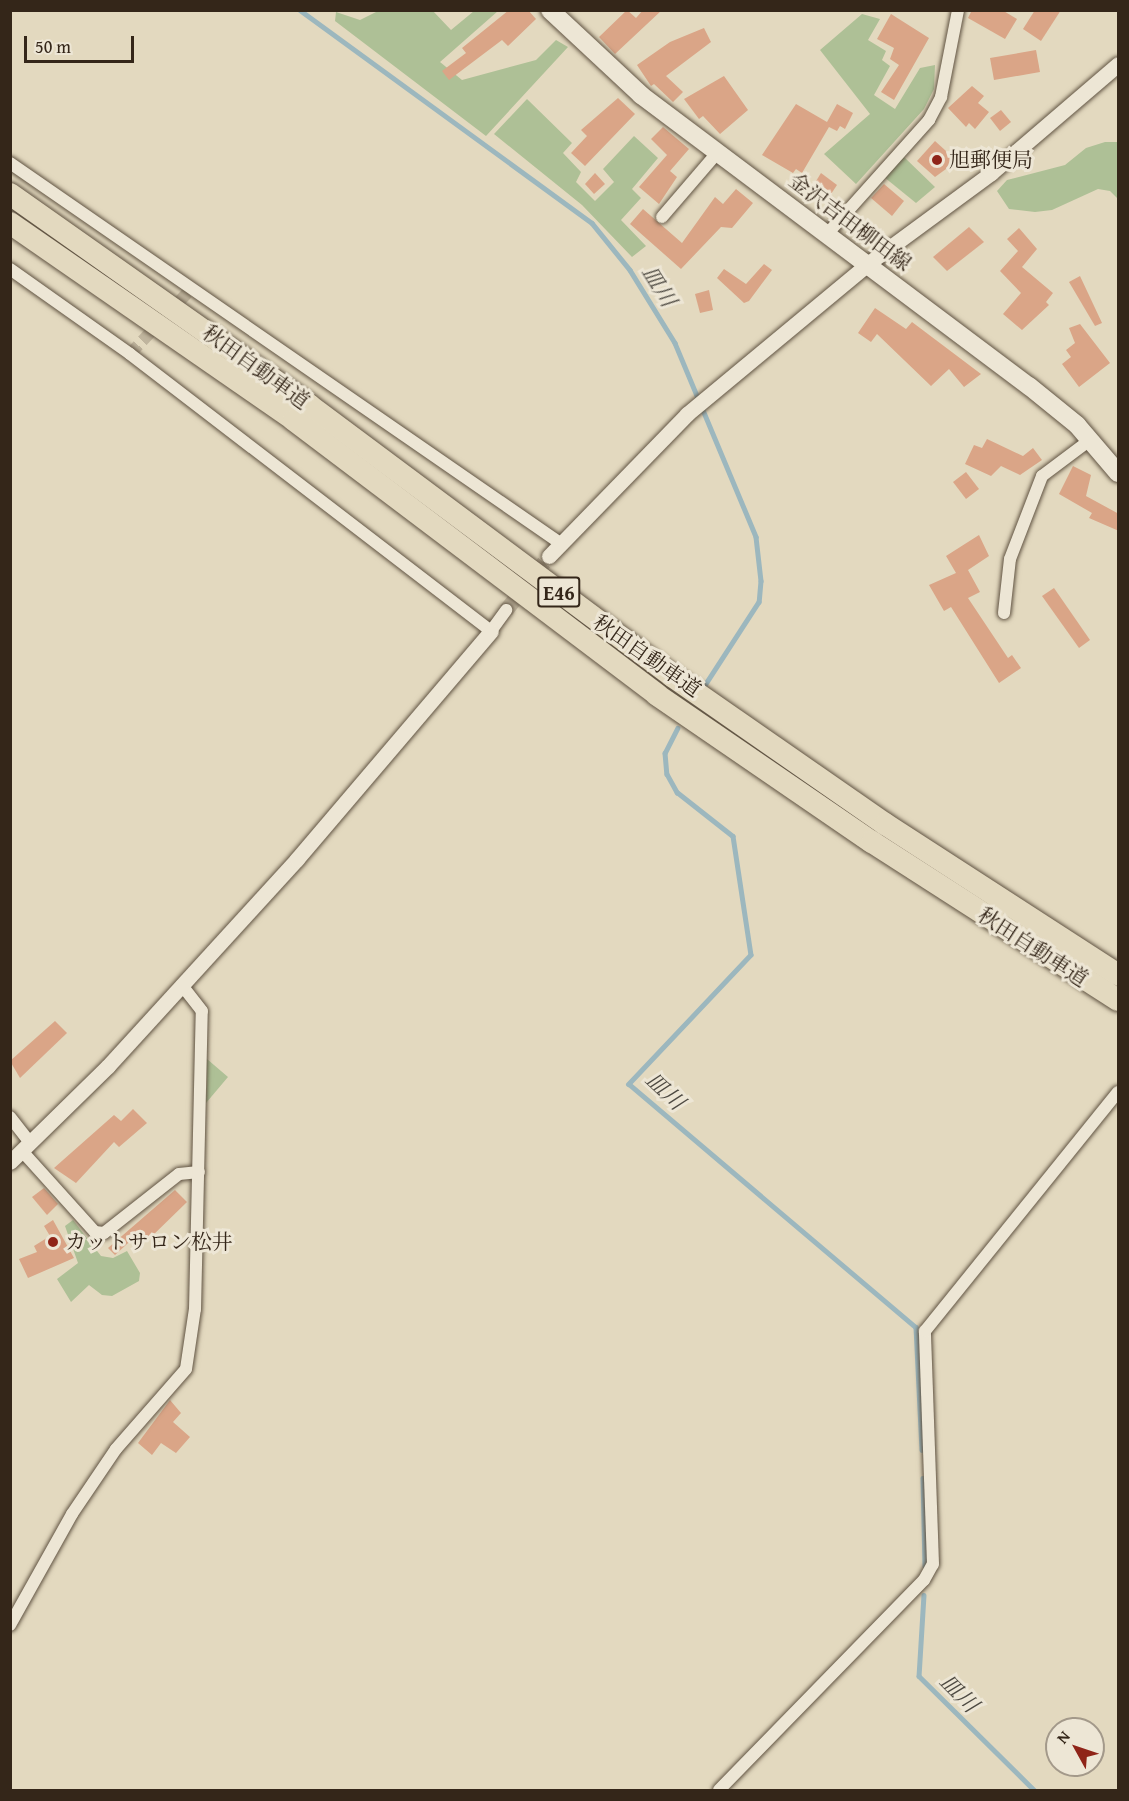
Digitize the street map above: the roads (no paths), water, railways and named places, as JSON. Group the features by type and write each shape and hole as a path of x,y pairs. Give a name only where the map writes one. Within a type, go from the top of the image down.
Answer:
{"highway":[{"name":"秋田自動車道","path":"10,194 310,405 672,676 885,824 1119,975"},
{"name":"秋田自動車道","path":"10,223 294,420 657,695 872,842 1119,1000"}],"main road":[{"name":"金沢吉田柳田線","path":"550,10 641,95 717,153 870,262 1029,386 1090,440 1119,473"}],"street":[{"path":"828,233 929,120 941,97 958,10"},
{"path":"549,556 687,414 870,262 991,173 1119,64"},
{"path":"662,217 717,153"},
{"path":"10,163 560,543"},
{"path":"10,269 130,354 490,631"},
{"path":"1004,613 1010,559 1042,476 1090,440"},
{"path":"10,1162 182,985 297,859 506,610"},
{"path":"10,1625 72,1514 116,1449 186,1369 195,1309 201,1011 182,985"},
{"path":"718,1791 924,1580 933,1564 925,1331 1119,1092"},
{"path":"10,1117 26,1147 95,1232 104,1233 179,1174 199,1172"}],"waterway":[{"name":"皿川","path":"300,10 592,223 630,270 675,343 756,537 761,581 759,602 702,690"},
{"name":"皿川","path":"678,728 665,753 667,774 677,792 733,836 751,955 629,1084 916,1327 922,1450"},
{"name":"皿川","path":"923,1478 925,1566"},
{"name":"皿川","path":"924,1595 919,1676 1034,1790"}],"tunnel":[{"path":"130,354 192,288"},
{"path":"506,610 549,556"}],"place":[{"name":"旭郵便局","path":"937,160"},
{"name":"カットサロン松井","path":"53,1242"}]}
